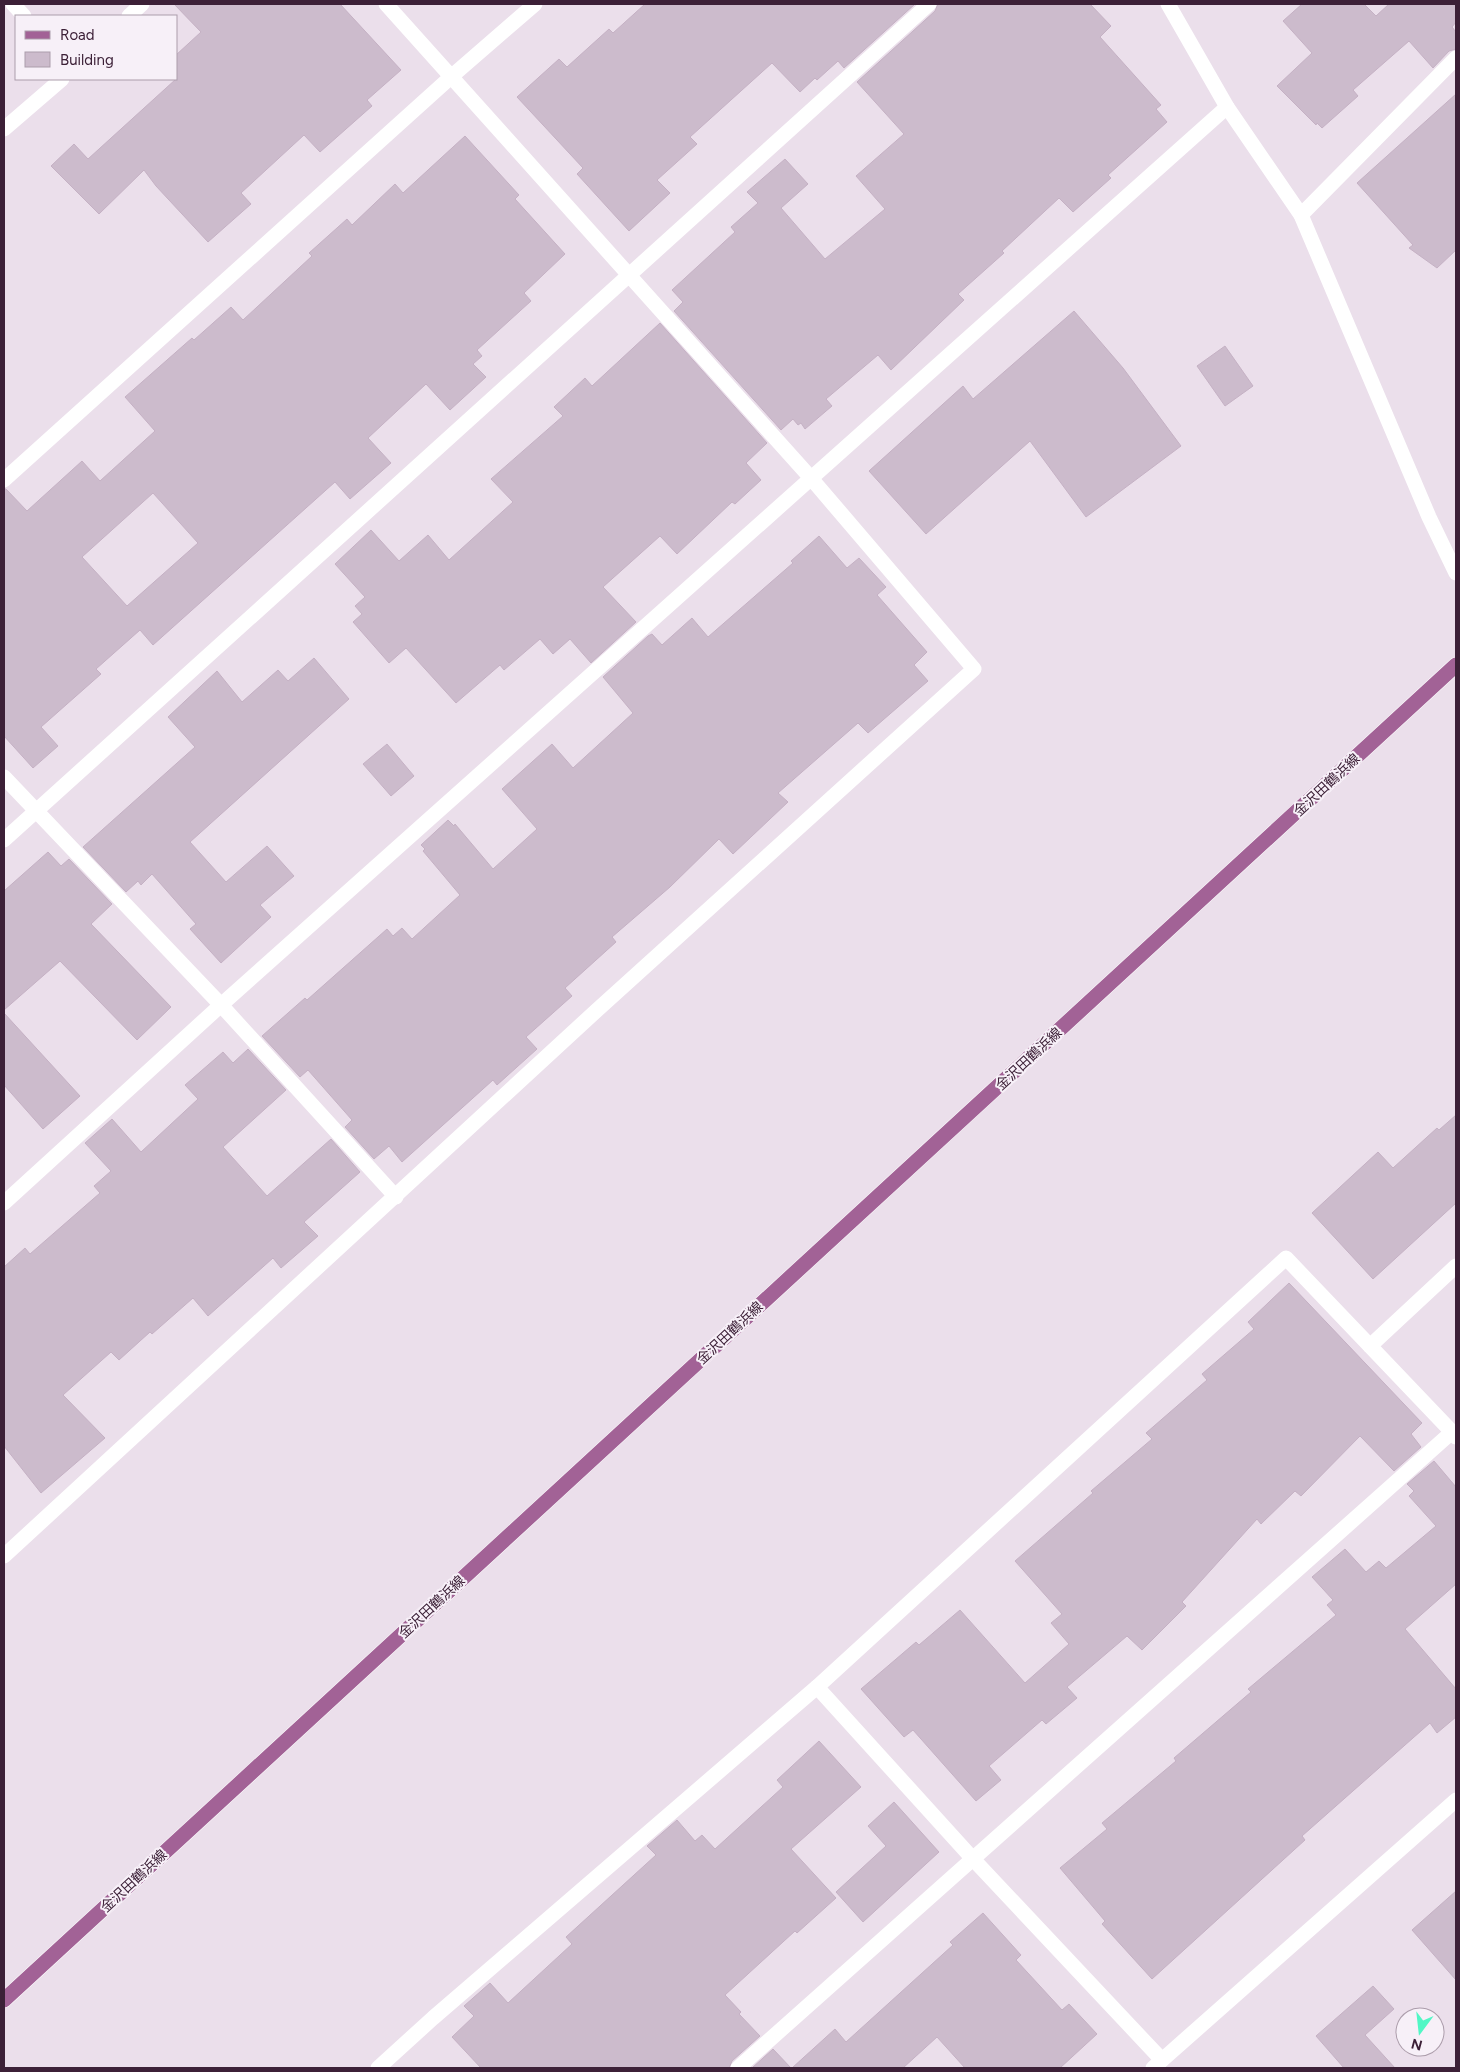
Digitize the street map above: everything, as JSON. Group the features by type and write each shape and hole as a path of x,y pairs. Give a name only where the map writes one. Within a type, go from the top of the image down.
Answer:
{"main road":[{"name":"金沢田鶴浜線","path":"4,2000 1456,665"}],"street":[{"path":"14,4 23,15"},
{"path":"130,15 142,4"},
{"path":"4,1556 596,1011 974,669 810,477 386,4"},
{"path":"4,480 452,76 535,4"},
{"path":"4,840 929,4"},
{"path":"1168,4 1226,107 1301,215 1428,517 1456,573"},
{"path":"1301,215 1456,58"},
{"path":"4,129 61,80"},
{"path":"4,1203 221,1005 1226,107"},
{"path":"4,777 221,1005 396,1197"},
{"path":"378,2068 433,2018 817,1687 1286,1258 1454,1435 738,2068"},
{"path":"1370,1346 1456,1266"},
{"path":"817,1687 1158,2064 1456,1800"}],"building":[{"path":"174,4 340,4 401,70 367,100 372,106 320,152 304,135 241,193 251,204 208,242 156,186 144,170 99,214 51,166 74,144 88,159 175,80 178,80 178,53 201,32"},
{"path":"645,4 915,4 844,68 838,61 800,92 772,63 690,137 697,144 657,180 670,193 629,231 577,174 583,168 517,97 559,59 567,67 609,29 613,33"},
{"path":"938,4 1090,4 1111,26 1100,37 1161,105 1156,109 1167,122 1108,175 1111,178 1073,212 1059,198 1002,251 1004,253 958,294 964,300 891,370 878,355 826,399 832,406 805,429 801,423 798,425 793,419 781,430 674,311 683,302 672,290 735,232 731,227 758,203 747,192 785,159 808,184 781,208 825,259 885,209 856,176 904,134 857,82 935,11"},
{"path":"1302,4 1364,4 1376,16 1389,4 1456,4 1456,22 1452,27 1456,32 1456,49 1449,51 1433,68 1409,41 1353,90 1358,96 1322,128 1317,123 1316,125 1277,86 1312,53 1283,21"},
{"path":"1456,94 1456,250 1437,268 1409,248 1413,245 1357,183"},
{"path":"465,136 519,195 515,199 565,254 524,293 531,301 477,350 482,356 473,364 486,377 450,410 426,384 368,438 391,463 350,499 335,482 153,645 140,630 96,669 101,674 41,727 58,746 33,768 4,736 4,489 27,511 82,461 100,481 155,431 125,397 192,338 194,340 231,307 243,320 312,256 309,253 347,219 352,225 395,184 403,193","holes":["153,493 198,543 127,606 82,557"]},
{"path":"1074,311 1123,368 1181,446 1086,517 1030,441 926,534 869,471 963,386 973,399"},
{"path":"660,323 767,443 746,463 761,480 735,504 732,502 677,554 660,536 603,587 636,622 591,663 570,639 553,654 540,639 504,670 500,665 456,703 406,648 389,663 353,622 362,614 355,606 365,597 335,564 371,530 399,561 428,535 449,560 513,502 491,479 563,416 554,407 585,378 592,386"},
{"path":"1225,346 1253,386 1225,406 1197,366"},
{"path":"819,536 847,568 859,558 886,587 877,595 927,652 914,665 928,681 868,733 858,723 778,793 788,802 733,854 719,839 670,887 612,937 616,942 565,988 572,996 526,1037 537,1049 497,1085 493,1080 402,1162 389,1146 374,1159 345,1127 352,1120 308,1070 300,1077 262,1036 305,998 307,1000 387,929 393,936 402,928 412,939 460,895 423,851 425,849 421,845 448,820 454,826 455,824 493,869 537,829 502,789 552,744 573,768 633,713 603,677 648,636 652,634 662,645 692,618 708,637 793,563 791,561"},
{"path":"314,658 349,699 190,842 226,882 267,846 294,876 260,905 271,917 221,963 190,929 196,924 152,874 141,885 138,881 126,892 83,847 195,747 168,717 217,671 242,702 278,670 288,681"},
{"path":"387,744 414,776 391,796 363,764"},
{"path":"48,852 61,866 69,859 112,904 91,924 171,1007 137,1040 60,961 4,1010 4,891"},
{"path":"4,1013 80,1096 43,1129 4,1085"},
{"path":"248,1049 286,1090 223,1147 267,1196 331,1139 360,1172 304,1222 318,1236 281,1268 273,1258 208,1316 193,1298 152,1334 150,1332 119,1360 111,1352 63,1395 105,1438 41,1493 4,1446 4,1267 25,1248 30,1254 100,1193 94,1186 111,1171 85,1143 112,1119 141,1152 198,1099 185,1085 223,1052 233,1063"},
{"path":"1456,1115 1456,1203 1373,1279 1312,1213 1378,1152 1393,1168 1437,1128 1439,1130"},
{"path":"1289,1283 1422,1423 1411,1434 1421,1447 1394,1471 1360,1436 1301,1496 1295,1491 1261,1524 1257,1519 1182,1602 1186,1606 1142,1650 1127,1636 1067,1687 1077,1698 1046,1724 1042,1720 989,1766 1001,1780 976,1801 913,1730 904,1737 861,1689 916,1642 919,1645 960,1610 1025,1683 1069,1644 1051,1623 1062,1614 1015,1561 1093,1493 1091,1491 1152,1439 1146,1433 1207,1380 1202,1374 1254,1329 1248,1322"},
{"path":"1434,1461 1456,1487 1456,1584 1405,1629 1456,1689 1456,1717 1437,1733 1430,1723 1302,1836 1305,1840 1152,1979 1102,1924 1105,1921 1060,1868 1107,1829 1102,1823 1176,1761 1174,1758 1251,1692 1248,1689 1336,1615 1327,1605 1333,1600 1312,1577 1345,1549 1366,1572 1379,1561 1386,1568 1436,1526 1409,1496 1414,1491 1407,1484"},
{"path":"819,1741 861,1787 791,1849 836,1898 797,1933 795,1931 725,1995 741,2012 739,2014 760,2036 732,2061 729,2068 481,2068 452,2037 474,2016 464,2006 490,1983 508,2003 572,1944 566,1937 656,1855 647,1846 677,1820 695,1841 702,1835 715,1849 783,1787 777,1780"},
{"path":"894,1802 939,1852 863,1922 836,1892 886,1846 868,1826"},
{"path":"1456,1891 1456,1980 1412,1930"},
{"path":"983,1913 1021,1955 1016,1960 1062,2010 1069,2004 1097,2034 1060,2068 965,2068 937,2037 903,2068 792,2068 835,2029 846,2042 953,1945 950,1942"},
{"path":"1373,1986 1394,2009 1365,2035 1395,2068 1344,2068 1316,2036"},
{"path":"773,2049 791,2068 752,2068"}]}
